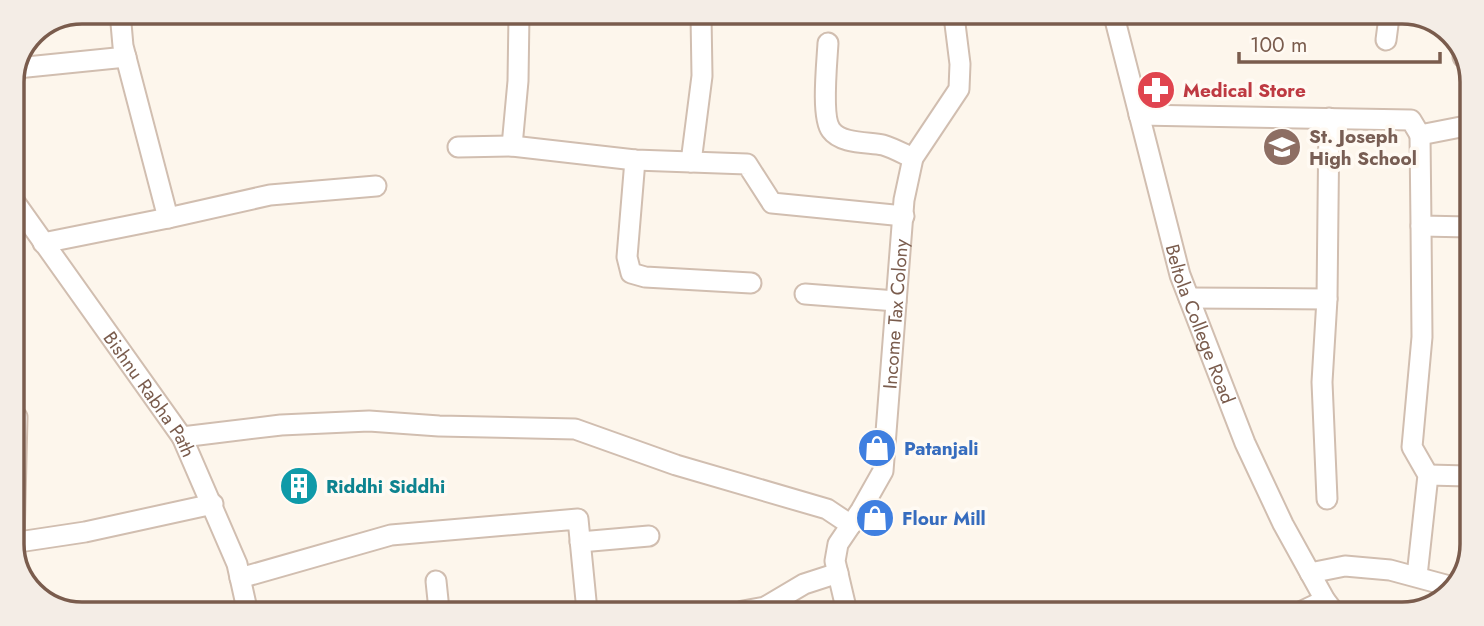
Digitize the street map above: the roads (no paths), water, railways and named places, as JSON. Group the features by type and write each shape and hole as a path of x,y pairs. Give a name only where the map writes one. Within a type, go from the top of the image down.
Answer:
{"street":[{"name":"Income Tax Colony","path":"845,602 835,561 838,544 883,471 904,200 914,158 959,89 960,64 955,24"},
{"name":"Beltola College Road","path":"1116,24 1180,275 1245,443 1283,524 1327,602"},
{"path":"1386,40 1388,24"},
{"path":"122,25 126,57 168,218"},
{"path":"512,146 518,81 519,25"},
{"path":"691,162 702,76 701,25"},
{"path":"828,43 827,114 830,129 836,135 885,145 914,158"},
{"path":"26,67 126,57"},
{"path":"1139,115 1411,120 1420,135 1422,337 1412,447 1428,475 1417,576"},
{"path":"1327,499 1322,382 1327,299 1329,118"},
{"path":"1420,135 1459,127"},
{"path":"458,147 512,146 635,160 747,164 772,203 904,216"},
{"path":"635,160 627,257 631,272 645,277 751,283"},
{"path":"43,243 270,195 376,186"},
{"name":"Bishnu Rabha Path","path":"25,218 182,437 237,564 245,602"},
{"path":"1421,226 1459,227"},
{"path":"805,294 896,301"},
{"path":"1189,298 1327,299"},
{"path":"182,437 281,425 369,421 439,426 575,429 676,465 827,509 852,524"},
{"path":"1428,475 1460,476"},
{"path":"25,541 85,532 213,504"},
{"path":"240,578 391,536 578,519 586,602"},
{"path":"580,542 649,537"},
{"path":"1310,573 1345,566 1390,570 1443,584"},
{"path":"773,602 804,584 838,573"},
{"path":"436,581 438,602"}],"place":[{"name":"Medical Store","path":"1156,90"},
{"name":"St. Joseph High School","path":"1282,147"},
{"name":"Patanjali","path":"877,448"},
{"name":"Riddhi Siddhi","path":"299,486"},
{"name":"Flour Mill","path":"875,518"}]}
